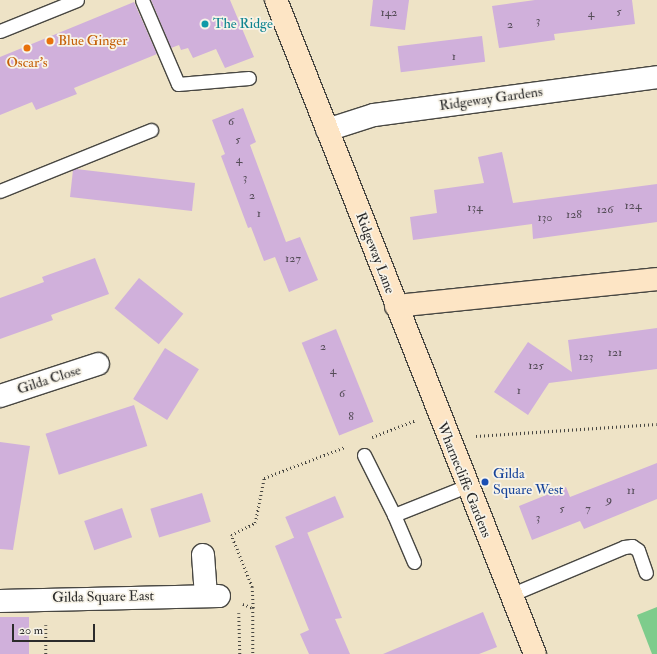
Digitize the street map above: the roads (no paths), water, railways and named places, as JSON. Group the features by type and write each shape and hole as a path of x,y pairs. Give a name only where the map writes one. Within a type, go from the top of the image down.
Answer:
{"street":[{"name":"Ridgeway Lane","path":"276,0 396,306 657,279"},
{"name":"Ridgeway Gardens","path":"327,130 374,115 657,77"},
{"name":"Wharnecliffe Gardens","path":"396,306 510,595 535,654"},
{"name":"Gilda Close","path":"0,396 98,364"},
{"name":"Gilda Square East","path":"0,601 212,596 203,555"}],"lane":[{"path":"0,31 77,0"},
{"path":"142,0 178,84 249,78"},
{"path":"0,191 151,130"},
{"path":"364,455 394,515 414,562"},
{"path":"394,515 467,486"},
{"path":"510,595 624,547 632,546 638,550 646,573"}],"place":[{"name":"The Ridge","path":"205,24"},
{"name":"Blue Ginger","path":"50,41"},
{"name":"Oscar's","path":"27,48"},
{"name":"Gilda Square West","path":"485,482"}]}
